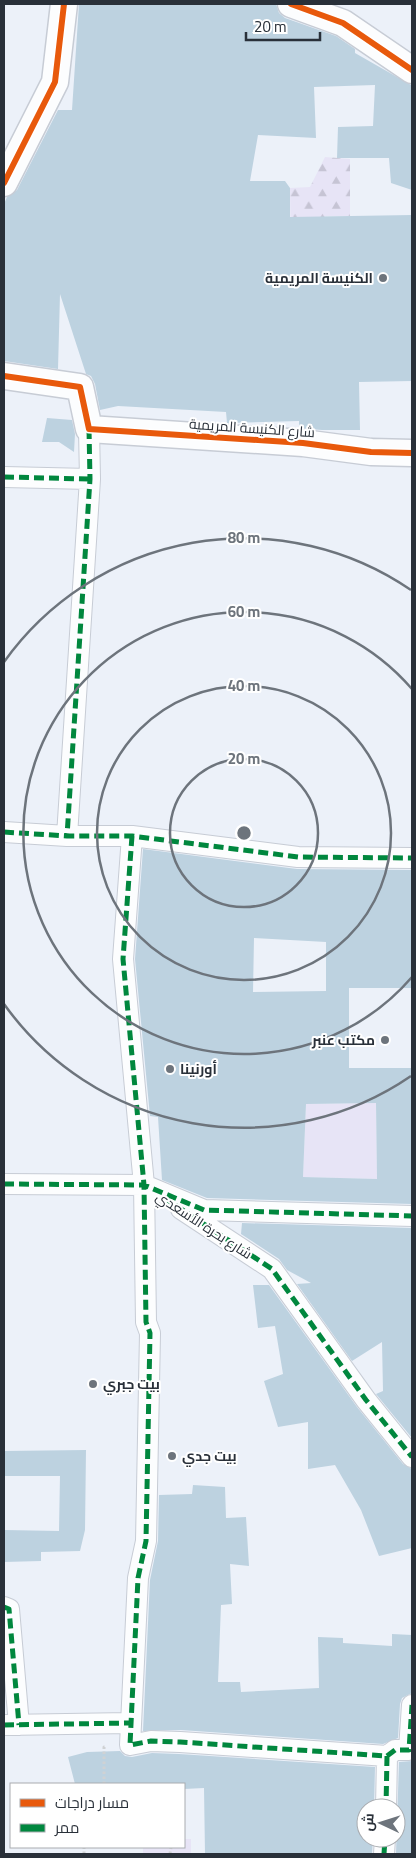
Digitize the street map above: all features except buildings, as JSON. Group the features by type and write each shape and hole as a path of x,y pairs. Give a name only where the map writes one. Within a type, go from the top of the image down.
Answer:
{"street":[{"path":"4,183 55,82 64,4"},
{"path":"291,4 343,23 412,70"},
{"path":"4,376 80,387 89,429 90,478 67,836"},
{"name":"شارع الكنيسة المريمية","path":"89,429 303,443 371,452 412,453"},
{"path":"4,476 90,478"},
{"path":"4,832 67,836 132,836 298,857 412,858"},
{"path":"132,836 123,959 144,1185 146,1322 150,1333 146,1541 138,1578 129,1723 130,1745 151,1741 180,1742 387,1756 395,1750 409,1750 412,1705"},
{"path":"4,1184 144,1185"},
{"name":"شارع بحرة الأسعدي","path":"144,1185 204,1210 412,1216"},
{"name":"شارع بحرة الأسعدي","path":"144,1185 272,1269 366,1400 412,1457"},
{"path":"4,1607 9,1609 12,1725 129,1723"},
{"path":"386,1798 387,1756"}],"path":[{"path":"104,1783 104,1747 130,1745"}],"green space":[{"path":"325,157 350,159 350,216 325,216 292,333 290,188 310,187"},
{"path":"376,1103 377,1179 303,1177 306,1104"},
{"path":"185,1839 191,1839 191,1854 143,1854 143,1848 185,1848"}],"marked path":[{"path":"89,429 90,479 67,836 132,836 298,857 412,858"},
{"path":"4,477 90,479"},
{"path":"4,832 67,836"},
{"path":"132,836 123,959 144,1185 146,1322 150,1333 146,1541 138,1578 130,1745 151,1741 180,1742 387,1756 386,1798"},
{"path":"4,1184 144,1185 204,1210 412,1216"},
{"path":"163,1197 272,1269 366,1400 412,1457"},
{"path":"4,1607 9,1609 19,1725"},
{"path":"387,1756 395,1750 409,1750 412,1705"},
{"path":"4,1725 129,1723"},
{"path":"384,1848 384,1854"}],"cycle path":[{"path":"4,183 55,82 64,4"},
{"path":"291,4 343,23 412,70"},
{"path":"4,376 80,387 89,429 303,443 371,452 412,453"}],"place":[{"name":"الكنيسة المريمية","path":"383,278"},
{"name":"مكتب عنبر","path":"385,1040"},
{"name":"أورنينا","path":"170,1069"},
{"name":"بيت جبري","path":"93,1384"},
{"name":"بيت جدي","path":"172,1456"}]}
